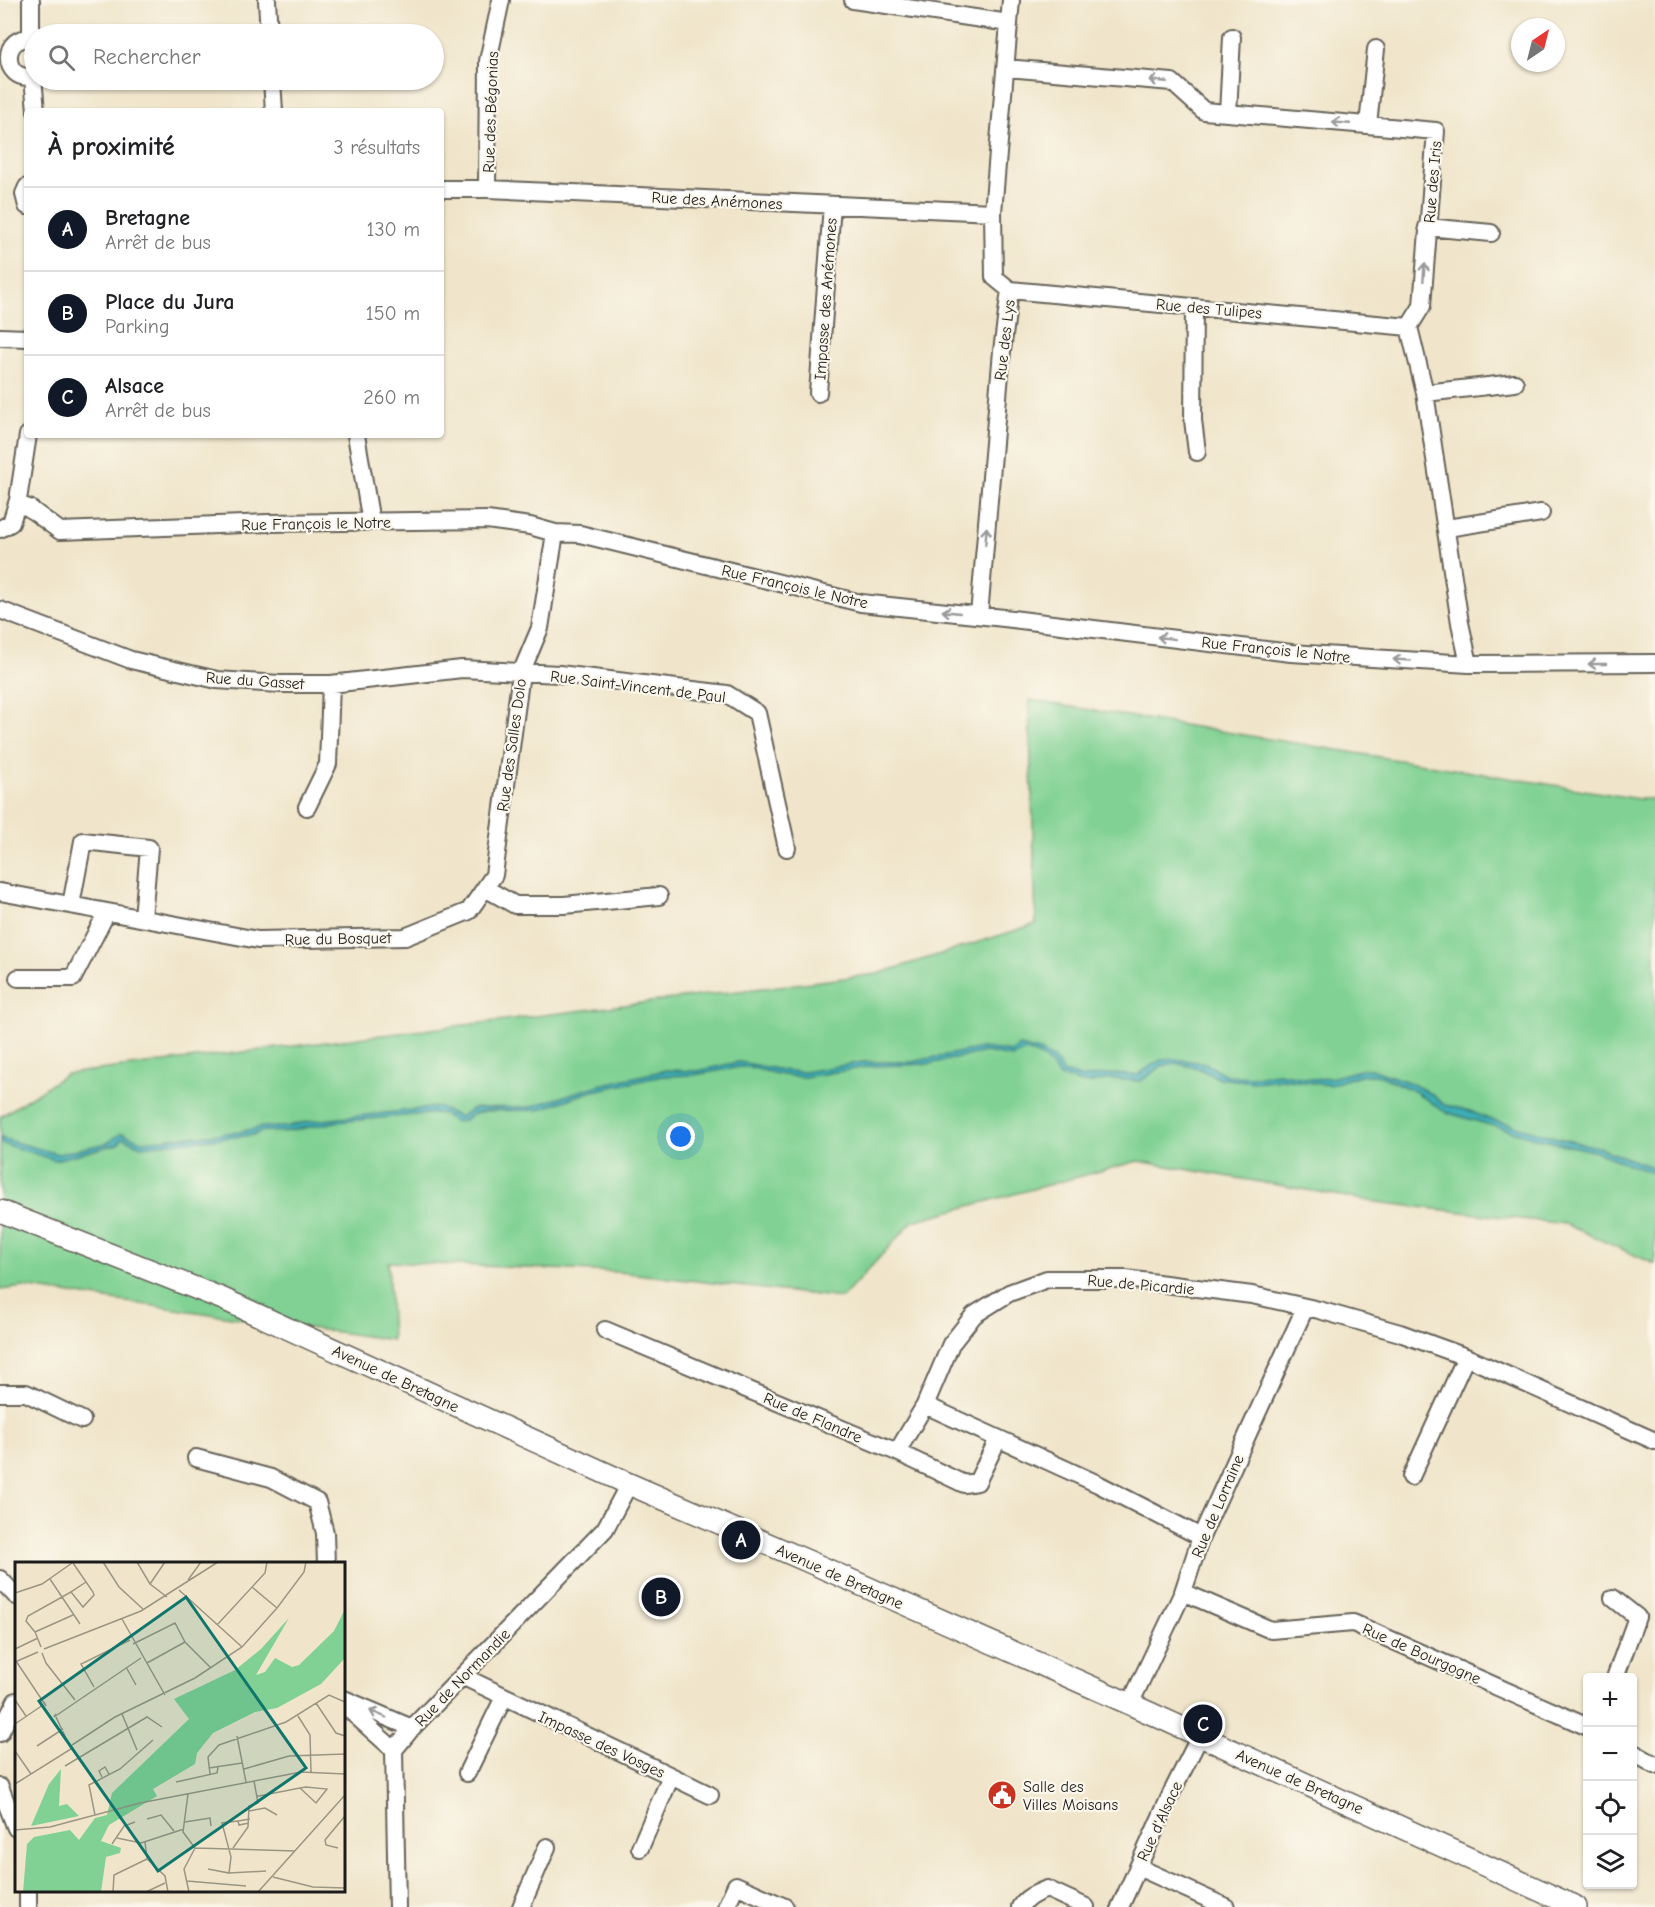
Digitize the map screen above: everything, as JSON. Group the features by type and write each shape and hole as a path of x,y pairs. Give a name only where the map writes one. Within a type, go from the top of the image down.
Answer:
{"street":[{"path":"31,0 32,24"},
{"path":"267,0 268,24"},
{"name":"Rue des Bégonias","path":"488,189 488,62 501,0"},
{"path":"853,0 1009,23"},
{"name":"Rue des Lys","path":"979,615 1002,351 1010,290 994,277 993,212 1011,0"},
{"path":"1228,113 1232,37"},
{"path":"24,38 4,51 9,66 24,77"},
{"path":"1368,125 1376,49"},
{"name":"Rue des Iris","path":"1006,68 1172,82 1204,111 1436,131 1422,306 1408,327"},
{"path":"35,90 36,108"},
{"path":"273,90 274,108"},
{"name":"Rue des Anémones","path":"444,189 488,189 993,212"},
{"name":"Impasse des Anémones","path":"818,393 832,205"},
{"path":"1427,227 1491,233"},
{"name":"Rue des Tulipes","path":"1010,290 1408,327"},
{"path":"1194,307 1192,420 1197,452"},
{"path":"1408,327 1425,393 1460,623 1469,664"},
{"path":"0,337 24,338"},
{"path":"1425,393 1515,383"},
{"path":"0,529 11,523 17,502 28,438"},
{"path":"357,438 371,522"},
{"name":"Rue François le Notre","path":"17,502 60,531 269,523 488,520 530,526 555,533 580,534 861,603 979,615 1291,654 1469,664 1655,663"},
{"path":"1447,528 1541,513"},
{"name":"Rue des Salles Dolo","path":"485,888 494,875 521,673 540,628 555,533"},
{"name":"Rue du Gasset","path":"0,610 131,660 217,680 331,684 462,669 521,673"},
{"name":"Rue Saint-Vincent de Paul","path":"521,673 559,674 727,694 757,713 787,848"},
{"path":"307,807 328,764 331,684"},
{"path":"71,905 83,841 149,848 142,918"},
{"path":"485,888 515,905 564,905 659,896"},
{"name":"Rue du Bosquet","path":"0,892 258,940 405,937 469,911 485,888"},
{"path":"18,978 74,978 107,912"},
{"name":"Avenue de Bretagne","path":"0,1211 223,1299 629,1484 1130,1704 1576,1907"},
{"name":"Rue de Picardie","path":"897,1452 925,1405 951,1344 974,1315 1009,1293 1047,1279 1126,1279 1252,1295 1400,1333 1466,1357 1655,1441"},
{"name":"Rue de Lorraine","path":"1130,1704 1183,1592 1201,1537 1305,1308"},
{"name":"Rue de Flandre","path":"605,1330 897,1452 964,1484 977,1482 998,1439"},
{"path":"1411,1477 1466,1357"},
{"path":"0,1393 26,1393 82,1419"},
{"path":"925,1405 1098,1484 1201,1537"},
{"path":"196,1458 271,1478 317,1502 325,1533 326,1562"},
{"name":"Rue de Normandie","path":"394,1750 412,1728 605,1528 629,1484"},
{"path":"0,1579 15,1595"},
{"name":"Rue de Bourgogne","path":"1183,1592 1271,1630 1353,1623 1583,1725"},
{"path":"1612,1598 1637,1617 1616,1673"},
{"name":"Impasse des Vosges","path":"462,1677 671,1776 640,1848"},
{"path":"468,1773 504,1697"},
{"path":"345,1699 412,1728"},
{"path":"0,1734 15,1703"},
{"path":"345,1705 394,1750 397,1907"},
{"name":"Rue d'Alsace","path":"1119,1907 1200,1736"},
{"path":"1637,1755 1655,1765"},
{"path":"671,1776 710,1795"},
{"path":"0,1787 15,1825"},
{"path":"521,1907 547,1847"},
{"path":"1138,1867 1226,1907"},
{"path":"726,1907 736,1885 785,1907"},
{"path":"1020,1907 1031,1896 1047,1889 1086,1907"}],"green space":[{"path":"1029,700 1639,799 1655,799 1655,1264 1565,1224 1376,1202 1138,1161 913,1221 842,1298 619,1272 388,1262 392,1340 23,1287 0,1290 0,1117 66,1074 877,974 1036,924"}],"water":[{"path":"1019,1046 1039,1051 1053,1058 1063,1072 1083,1078 1107,1074 1137,1075 1161,1060 1173,1059 1205,1063 1226,1075 1250,1077 1278,1073 1313,1079 1331,1078 1371,1069 1411,1083 1445,1105 1558,1138 1602,1148 1655,1168 1655,1174 1593,1151 1539,1139 1445,1112 1416,1092 1381,1076 1360,1075 1330,1085 1282,1079 1253,1082 1218,1078 1198,1068 1175,1063 1162,1066 1141,1081 1110,1079 1087,1084 1060,1077 1043,1057 1025,1051 1012,1057 985,1052 929,1064 873,1066 804,1077 740,1067 694,1075 662,1076 589,1092 538,1110 484,1111 455,1122 437,1113 335,1122 284,1132 264,1131 252,1135 141,1146 123,1138 118,1144 55,1160 0,1143 0,1138 58,1154 107,1143 122,1133 142,1141 239,1132 263,1127 286,1127 305,1122 439,1107 459,1117 474,1108 530,1107 599,1085 666,1070 697,1071 739,1062 804,1072 863,1062 911,1062 982,1048 1011,1052"}],"place":[{"name":"Bretagne","path":"741,1540"},
{"name":"Place du Jura","path":"661,1597"},
{"name":"Alsace","path":"1203,1724"},
{"name":"Salle des Villes Moisans","path":"1002,1795"}]}
